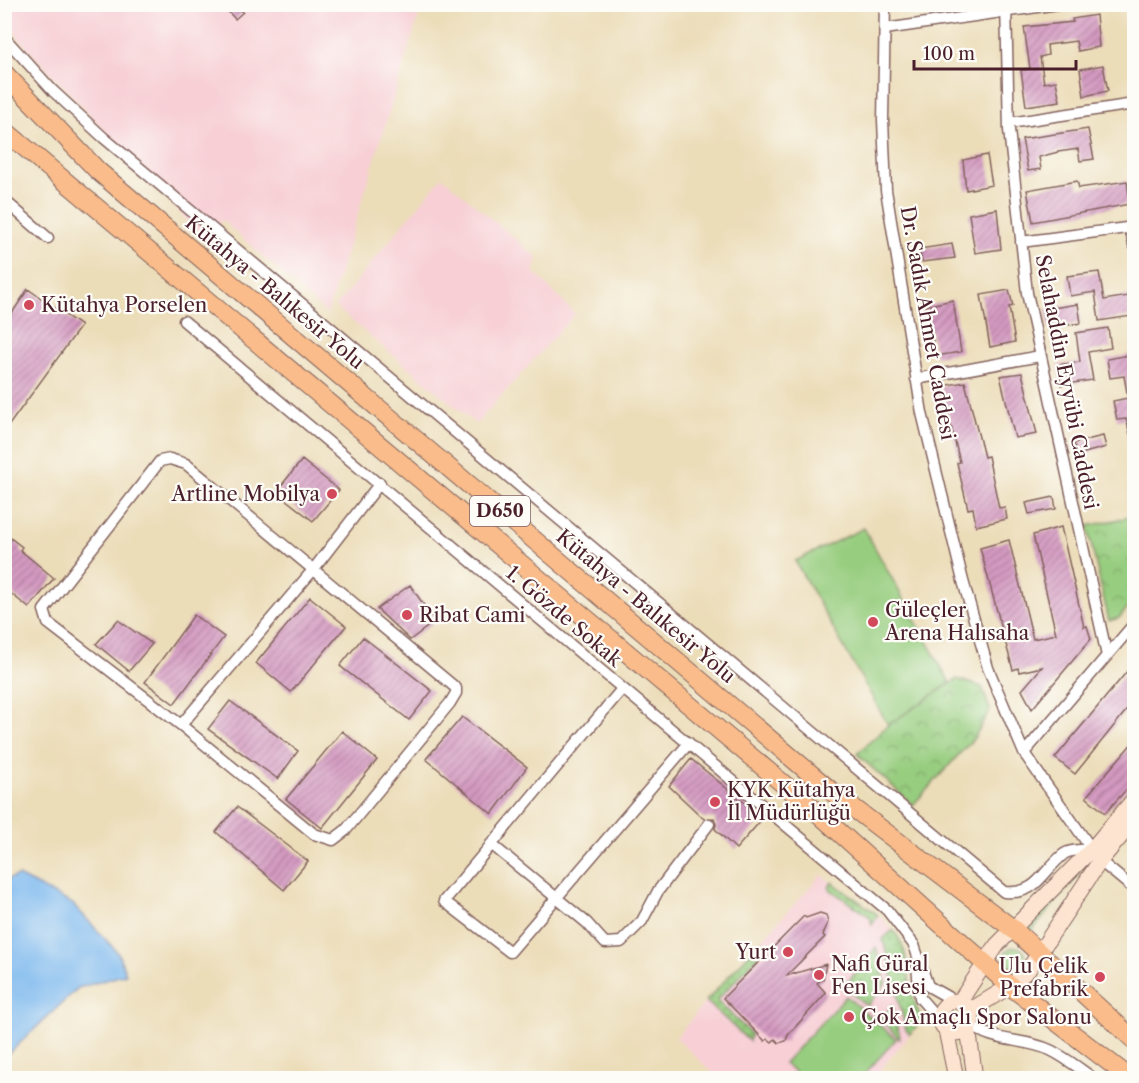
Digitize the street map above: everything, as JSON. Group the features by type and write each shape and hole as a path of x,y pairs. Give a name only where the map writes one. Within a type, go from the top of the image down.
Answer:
{"highway":[{"name":"Kütahya - Balıkesir Yolu","path":"4,74 98,171 831,791 1013,929 1134,1040"},
{"name":"D650","path":"4,130 818,813 984,962"},
{"path":"984,962 1010,986 1130,1078"}],"main road":[{"path":"956,1078 943,1026 944,1006 965,1013 1010,986 1028,970 1096,855 1134,799"},
{"path":"943,1026 960,1033 984,962 1013,929 1134,821"},
{"path":"965,1013 975,1078"}],"street":[{"name":"Dr. Sadık Ahmet Caddesi","path":"885,4 883,120 886,190 922,413 988,668 1024,753 1096,855 1134,889"},
{"path":"885,28 1006,8 1058,4"},
{"name":"Selahaddin Eyyübi Caddesi","path":"1006,8 1009,123 1027,293 1107,656"},
{"path":"4,37 53,92 104,138 1004,892 1019,893 1033,886 1066,852 1096,855"},
{"path":"1009,123 1134,104"},
{"path":"4,200 48,238"},
{"path":"1021,242 1132,227 1134,245"},
{"name":"1. Gözde Sokak","path":"184,321 887,910 914,945"},
{"path":"916,379 1040,356"},
{"path":"170,459 186,464 456,688 456,693 450,703 346,830 333,840 314,834 181,725 48,623 44,610 160,461 170,459"},
{"path":"181,725 313,570 380,483"},
{"path":"1024,753 1134,624"},
{"path":"622,689 444,901 510,952 689,743"},
{"path":"491,844 587,923 605,943 621,942 642,921 658,891 709,824"},
{"path":"914,945 928,986 965,1013 980,1032 1025,1041 1051,1050 1093,1078"},
{"path":"914,945 921,998 943,1026"}],"shaded area":[{"path":"4,5 422,5 327,314 222,220 205,242 166,196 27,48 5,21"},
{"path":"442,177 538,258 533,271 575,314 476,424 335,307"},
{"name":"Nafi Güral Fen Lisesi","path":"821,875 878,915 895,932 907,955 911,995 923,1019 873,1078 716,1076 676,1038 706,1001"}],"green space":[{"path":"1134,516 1134,600 1119,618 1109,621 1087,526"},
{"name":"Güleçler Arena Halısaha","path":"864,528 950,683 888,725 795,561"},
{"path":"957,679 982,687 990,710 974,738 913,805 857,754 888,725"},
{"path":"1086,865 1032,931 1025,925"},
{"path":"832,882 878,915 872,925 870,917 831,890 829,886"},
{"path":"893,930 904,951 913,997 923,1019 910,1034 906,1030 883,939"},
{"path":"761,941 759,956 717,1000 751,1034 749,1041 706,1001"},
{"path":"876,947 886,983 867,1006 844,987"},
{"path":"1015,947 1025,954 1026,958 1019,968 1015,969 1005,962 1004,958 1011,948"},
{"name":"Çok Amaçlı Spor Salonu","path":"846,996 896,1039 861,1078 802,1078 784,1063"},
{"path":"892,1006 900,1036 899,1039 881,1018"}],"water":[{"path":"18,876 73,904 118,953 126,974 78,988 5,1057 5,880"}],"building":[{"path":"221,4 235,4 243,12 235,19"},
{"path":"1096,15 1099,47 1078,51 1076,41 1047,45 1048,55 1040,57 1044,83 1056,81 1060,101 1026,106 1021,70 1030,69 1024,27 1073,22 1072,19"},
{"path":"1103,65 1108,91 1084,96 1080,69"},
{"path":"1088,129 1094,159 1080,161 1078,149 1058,152 1039,157 1041,169 1028,171 1022,139"},
{"path":"987,155 992,185 966,190 963,160"},
{"path":"1077,181 1079,188 1127,181 1130,204 1033,222 1027,190"},
{"path":"997,209 1001,249 975,253 969,214"},
{"path":"952,244 955,258 922,262 919,249"},
{"path":"1099,272 1104,300 1128,296 1132,316 1099,321 1095,292 1070,296 1067,276"},
{"path":"28,289 81,326 4,432 4,325"},
{"path":"1009,290 1013,306 1009,307 1015,342 990,347 981,295"},
{"path":"953,300 961,352 936,356 925,306"},
{"path":"1078,304 1081,323 1049,328 1046,309"},
{"path":"1108,328 1111,348 1088,352 1093,380 1061,385 1058,365 1080,362 1076,333"},
{"path":"1134,354 1134,441 1132,442 1126,419 1117,420 1113,401 1128,398 1124,376 1110,378 1107,359"},
{"path":"1022,373 1037,434 1015,438 1000,376"},
{"path":"965,382 984,457 988,456 999,508 1005,507 1007,519 976,526 973,508 968,509 957,463 960,462 941,386"},
{"path":"1103,436 1106,447 1077,455 1074,443"},
{"path":"302,460 339,490 313,521 276,492"},
{"path":"1054,497 1056,509 1029,514 1026,503"},
{"path":"1061,527 1084,627 1087,626 1091,639 1032,709 1022,690 1042,667 1019,672 1018,668 1013,670 980,548 1009,540 1033,639 1056,634 1033,535"},
{"path":"4,533 22,547 20,550 54,578 29,608 4,588"},
{"name":"Ribat Cami","path":"410,585 435,621 410,640 377,609"},
{"path":"310,597 346,626 291,692 256,663"},
{"path":"194,615 224,637 174,704 145,682"},
{"path":"118,620 152,644 129,671 96,644"},
{"path":"363,637 432,691 409,720 340,666"},
{"path":"1134,663 1134,701 1075,774 1055,758"},
{"path":"230,701 298,751 278,779 208,729"},
{"path":"462,717 527,767 492,814 426,759"},
{"path":"342,731 377,760 322,828 286,799"},
{"path":"1134,741 1134,781 1105,813 1086,797"},
{"name":"KYK Kütahya İl Müdürlüğü","path":"691,759 763,818 736,849 715,829 714,818 704,819 669,786"},
{"path":"237,807 308,861 284,890 216,832"},
{"path":"820,913 826,915 828,922 823,935 825,937 786,976 826,964 823,979 817,983 826,993 788,1035 786,1041 779,1043 775,1039 772,1042 768,1039 765,1041 723,998 804,916 806,918"}],"place":[{"name":"Kütahya Porselen","path":"29,305"},
{"name":"Artline Mobilya","path":"332,494"},
{"name":"Ribat Cami","path":"407,615"},
{"name":"Güleçler Arena Halısaha","path":"873,622"},
{"name":"KYK Kütahya İl Müdürlüğü","path":"715,802"},
{"name":"Yurt","path":"788,952"},
{"name":"Nafi Güral Fen Lisesi","path":"819,975"},
{"name":"Ulu Çelik Prefabrik","path":"1100,977"},
{"name":"Çok Amaçlı Spor Salonu","path":"849,1017"}]}
